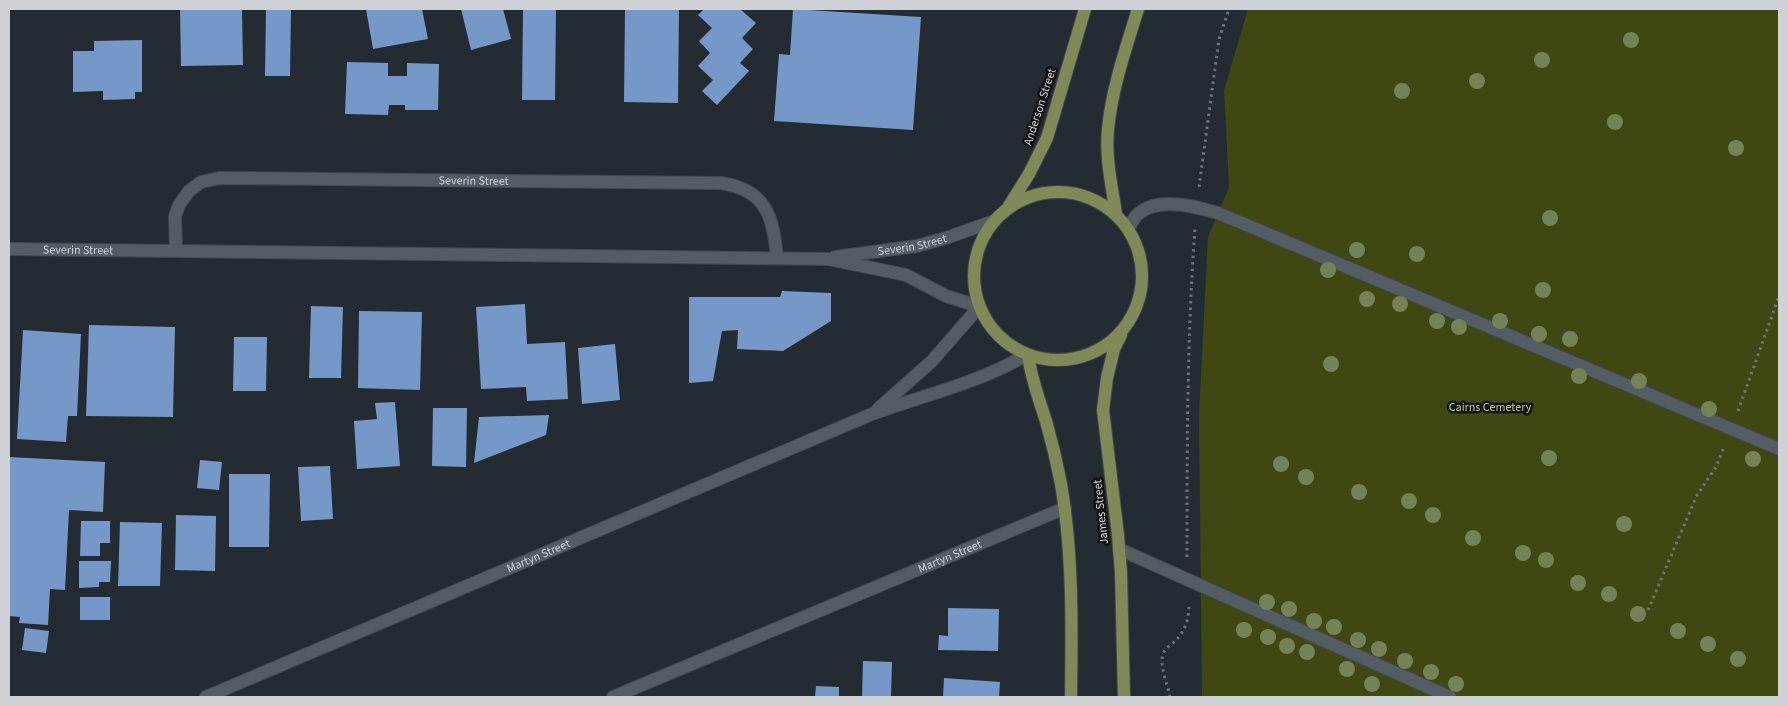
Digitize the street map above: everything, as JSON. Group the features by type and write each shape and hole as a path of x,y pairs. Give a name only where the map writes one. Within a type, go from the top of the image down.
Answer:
{"main road":[{"name":"Anderson Street","path":"1007,208 1029,174 1047,138 1085,9"},
{"path":"1116,214 1108,130 1114,92 1138,9"},
{"path":"1056,191 1069,192 1094,199 1116,214 1128,229 1135,242 1142,271 1138,301 1124,328 1114,339 1088,355 1073,359 1042,359 1027,355 1011,347 987,323 979,307 973,284 974,262 981,240 994,221 1007,208 1030,196 1056,191"},
{"name":"James Street","path":"1124,328 1114,349 1106,378 1103,410 1119,549 1124,697"},
{"path":"1027,355 1031,378 1056,459 1065,508 1071,587 1071,697"}],"street":[{"name":"Severin Street","path":"176,251 175,216 179,205 188,191 200,182 219,178 721,183 746,189 770,216 774,229 776,258"},
{"path":"1128,229 1136,216 1144,210 1160,205 1170,204 1196,207 1218,213 1779,449"},
{"name":"Severin Street","path":"9,249 828,259 917,246 994,221"},
{"name":"Severin Street","path":"828,259 906,275 946,296 979,307"},
{"name":"Martyn Street","path":"872,414 932,361 979,307"},
{"name":"Martyn Street","path":"206,697 872,414 1007,366 1027,355"},
{"name":"Martyn Street","path":"613,697 1065,508"},
{"path":"1119,549 1450,697"}],"path":[{"path":"1170,697 1163,654 1167,647 1175,642 1185,629 1189,605 1187,580 1188,388 1191,278 1196,207 1219,40 1229,9"},
{"path":"1648,610 1697,495 1716,467 1732,429 1779,296"}],"green space":[{"name":"Cairns Cemetery","path":"1248,9 1779,9 1779,697 1202,697 1199,415 1208,237 1229,187 1224,90"}],"building":[{"path":"180,9 242,9 243,65 181,66"},
{"path":"266,9 291,9 290,76 265,76"},
{"path":"366,9 422,9 428,39 373,49"},
{"path":"461,9 503,9 511,39 471,50"},
{"path":"523,9 556,9 555,100 522,100"},
{"path":"625,9 679,9 678,103 624,102"},
{"path":"704,9 740,9 756,23 742,38 753,49 740,63 749,71 717,105 702,91 713,80 698,66 710,53 699,41 712,28 698,15"},
{"path":"793,9 921,17 913,130 774,121 779,54 790,55"},
{"path":"142,40 142,92 135,92 135,99 103,100 103,91 73,92 73,51 94,51 94,41"},
{"path":"347,62 388,63 388,76 407,76 407,63 439,64 438,110 405,110 405,105 389,105 388,115 345,114"},
{"path":"782,291 831,293 831,321 783,351 737,349 738,330 722,331 713,381 689,383 689,297 780,297"},
{"path":"525,304 527,344 565,342 568,399 527,401 526,387 481,389 476,307"},
{"path":"311,306 343,307 341,378 309,378"},
{"path":"359,311 422,312 420,390 358,388"},
{"path":"89,325 175,327 173,417 86,416"},
{"path":"23,330 81,334 77,416 68,416 66,442 17,439"},
{"path":"234,337 267,337 266,391 233,391"},
{"path":"615,344 620,400 582,404 578,348"},
{"path":"395,402 400,466 357,469 354,421 377,419 375,403"},
{"path":"433,408 467,408 466,467 432,466"},
{"path":"549,415 546,435 474,463 479,417"},
{"path":"9,457 105,462 103,512 69,510 65,590 50,589 48,625 19,623 20,617 9,616"},
{"path":"200,460 222,462 219,490 197,488"},
{"path":"330,466 333,519 301,521 298,467"},
{"path":"229,474 270,474 269,547 229,547"},
{"path":"176,515 216,516 215,571 175,570"},
{"path":"81,521 110,521 110,543 100,543 100,556 80,556"},
{"path":"120,522 162,523 160,586 118,586"},
{"path":"79,561 111,561 110,582 99,582 99,587 79,588"},
{"path":"80,597 110,597 110,620 80,620"},
{"path":"948,608 999,609 998,651 938,650 939,635 948,636"},
{"path":"25,628 49,631 46,653 22,650"},
{"path":"863,661 892,662 891,697 862,697"},
{"path":"944,678 1000,682 999,697 943,697"},
{"path":"816,686 839,687 839,697 815,697"}]}
